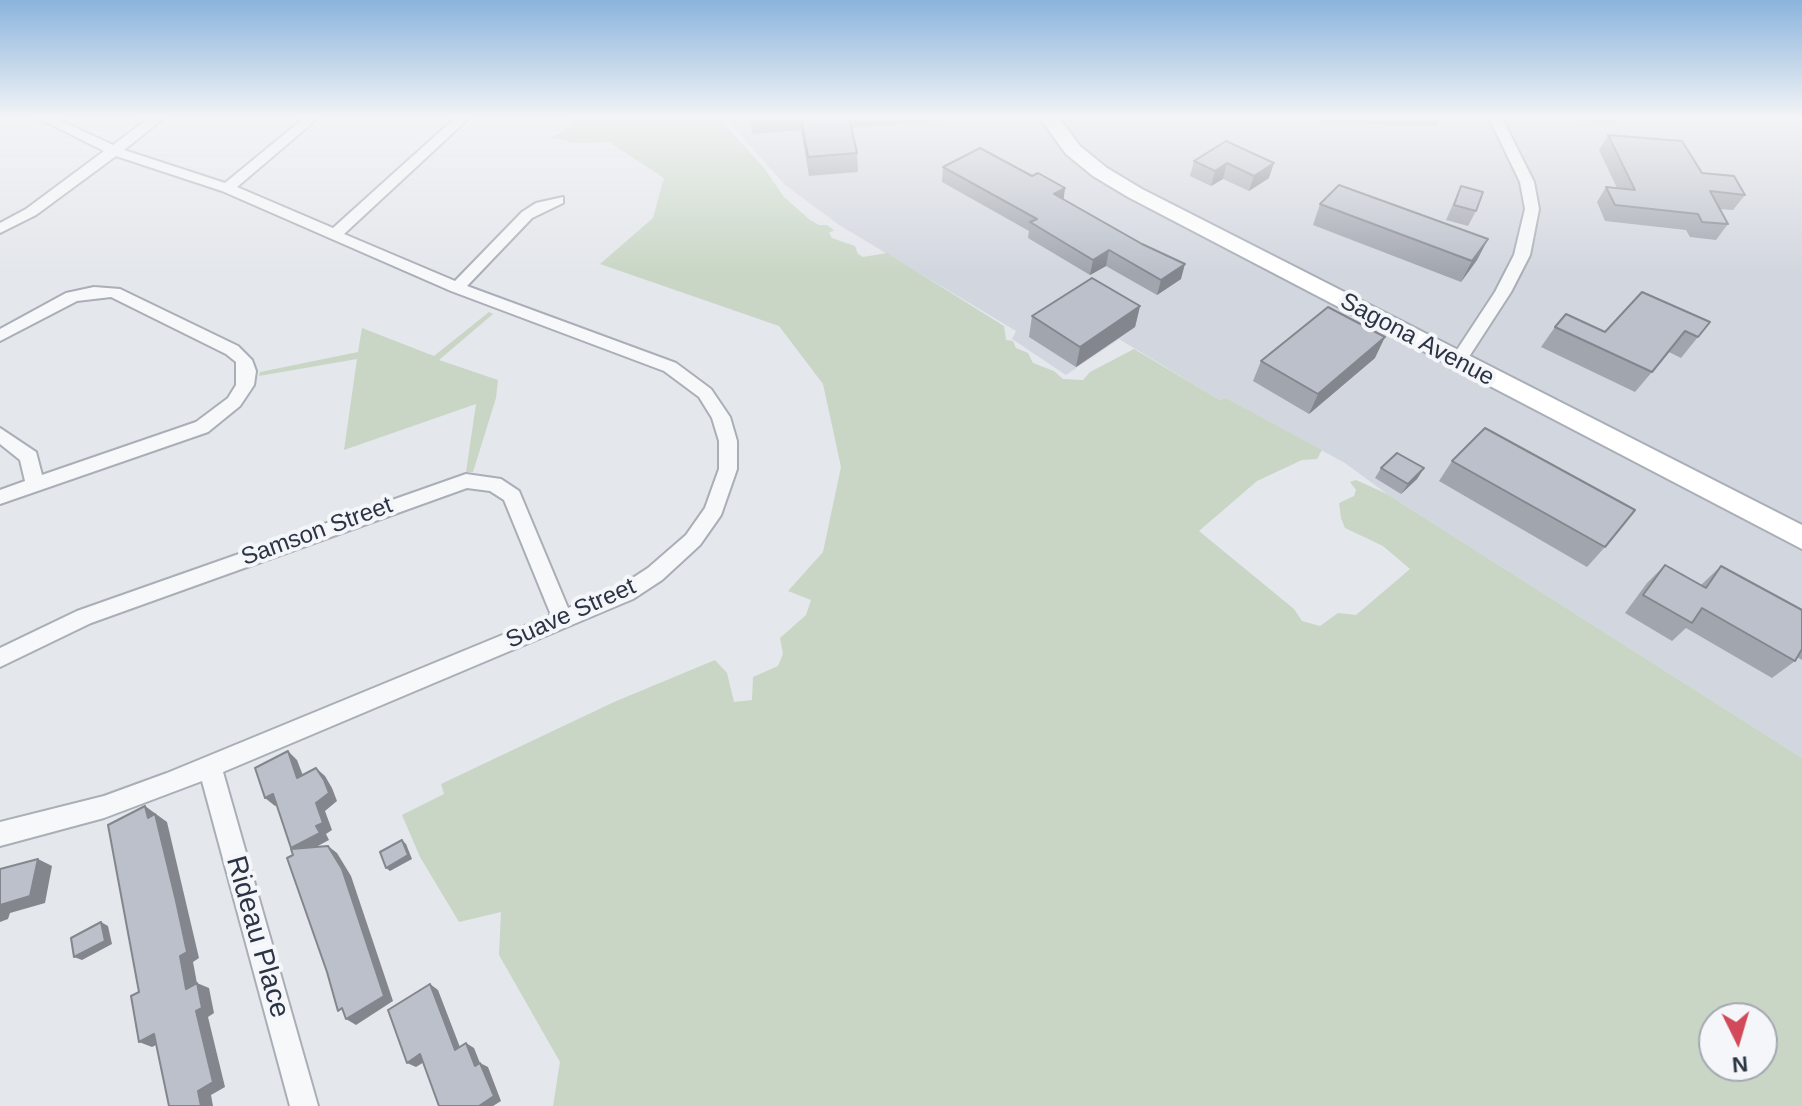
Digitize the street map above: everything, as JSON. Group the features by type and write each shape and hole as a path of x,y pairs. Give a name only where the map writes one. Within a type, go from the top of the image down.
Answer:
{"main road":[{"name":"Sagona Avenue","path":"1097,170 1457,362 1802,538"}],"street":[{"path":"0,229 31,212 86,170"},
{"name":"Suave Street","path":"0,834 104,807 210,767 563,620 641,584 693,540 714,510 725,483 729,454 725,428 705,393 670,367 457,288 227,188 171,170"},
{"path":"227,188 249,170"},
{"path":"334,235 406,170"},
{"path":"1457,362 1503,292 1528,237 1532,209 1527,182 1521,170"},
{"path":"457,288 527,215 558,200"},
{"path":"0,336 72,297 114,292 232,350 246,365 247,377 241,393 225,411 202,427 0,497"},
{"path":"0,434 29,457 35,484"},
{"name":"Samson Street","path":"0,658 76,619 466,481 494,484 512,496 563,620"},
{"name":"Rideau Place","path":"210,767 304,1106"}],"shaded area":[{"path":"771,170 1802,170 1802,758 1387,494 1345,463 1226,398 1220,400 1119,339 1066,375 1012,339 1016,331 839,225 785,185"}],"green space":[{"path":"651,170 765,170 784,197 810,220 834,230 829,233 832,238 855,246 863,257 887,253 1004,326 1006,340 1013,341 1016,348 1028,353 1033,363 1054,371 1063,379 1083,380 1090,372 1134,349 1220,400 1226,398 1322,450 1317,459 1302,460 1257,481 1199,531 1294,609 1302,621 1320,626 1338,613 1356,615 1410,569 1383,546 1345,528 1339,503 1354,496 1356,490 1350,482 1356,480 1387,494 1802,758 1802,1106 553,1106 560,1062 499,955 501,912 459,922 420,857 402,815 444,794 441,784 614,702 715,660 727,673 734,702 752,700 753,677 778,666 783,654 780,638 806,615 811,600 788,591 823,552 841,467 823,384 779,326 600,264 653,218 664,178"},
{"path":"489,312 493,314 439,360 498,380 496,398 473,472 466,472 476,404 344,450 357,359 259,376 260,372 358,352 362,328 434,356"}],"building":[{"path":"948,170 1020,170 1032,176 1038,173 1065,188 1054,194 1142,244 1185,264 1161,280 1109,250 1093,260 1030,222 1037,219"},
{"path":"1241,170 1264,170 1254,176"},
{"path":"1625,170 1700,170 1702,173 1734,176 1745,195 1710,191 1728,224 1702,222 1698,214 1615,205 1606,187 1635,190"},
{"path":"1339,185 1488,239 1472,261 1320,204"},
{"path":"1461,186 1483,192 1476,211 1454,205"},
{"path":"1092,278 1140,306 1080,347 1032,316"},
{"path":"1642,292 1710,322 1698,337 1685,331 1652,372 1555,327 1566,314 1605,332"},
{"path":"1328,307 1385,337 1318,394 1261,361"},
{"path":"1485,428 1635,510 1605,547 1452,461"},
{"path":"1397,453 1424,468 1408,484 1381,468"},
{"path":"1665,565 1706,588 1721,566 1802,610 1802,649 1795,661 1702,608 1692,623 1643,595"},
{"path":"288,751 297,778 316,768 329,793 316,803 323,823 316,826 320,833 291,848 273,794 265,798 255,768"},
{"path":"145,806 148,818 155,814 176,901 187,952 180,956 186,989 197,983 202,1008 196,1011 213,1082 198,1091 201,1106 169,1106 154,1034 139,1042 131,996 139,992 108,825"},
{"path":"402,840 408,855 386,868 380,852"},
{"path":"328,846 342,869 384,996 346,1019 342,1008 338,1011 287,858 293,855 291,849"},
{"path":"38,859 30,896 0,905 0,869"},
{"path":"101,922 105,941 74,957 71,938"},
{"path":"430,984 455,1050 466,1043 475,1066 480,1063 494,1096 479,1106 439,1106 420,1054 407,1063 388,1010"}]}
